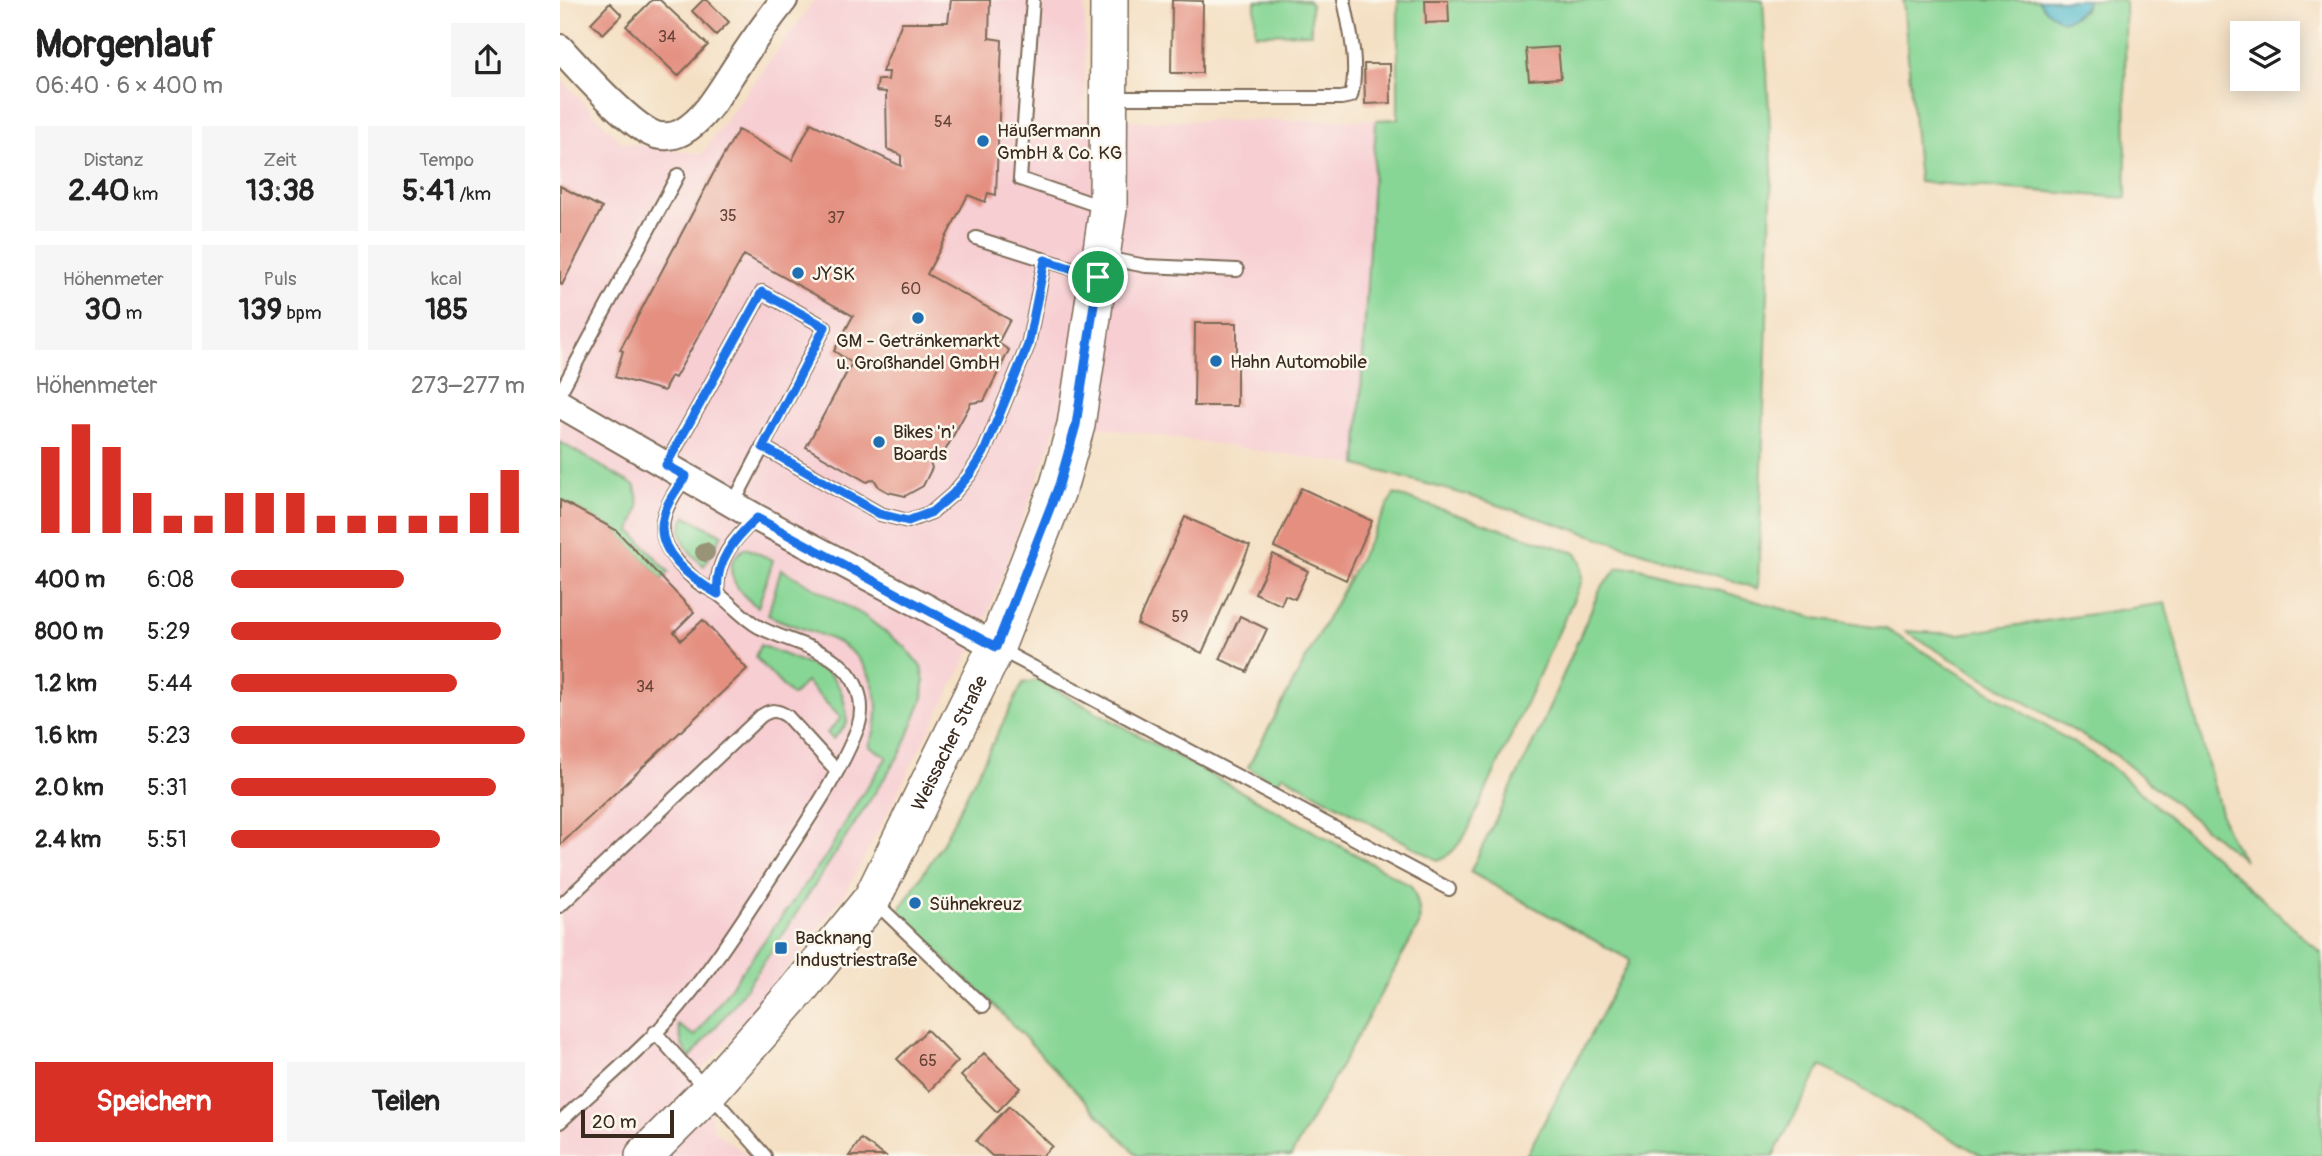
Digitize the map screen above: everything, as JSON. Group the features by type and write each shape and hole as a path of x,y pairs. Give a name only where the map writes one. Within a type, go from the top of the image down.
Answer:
{"street":[{"path":"560,48 631,119 649,132 665,136 681,133 707,110 784,0"},
{"name":"Weissacher Straße","path":"643,1156 708,1091 797,991 872,899 996,647 1059,485 1076,425 1108,209 1109,0"},
{"path":"560,404 757,518 996,647"}],"lane":[{"path":"1033,0 1020,179 1108,209"},
{"path":"1109,98 1350,96 1353,86 1352,39 1344,0"},
{"path":"560,393 678,175"},
{"path":"976,238 1045,260 1100,267 1237,270"},
{"path":"763,447 880,514 908,521 932,512 953,494 984,452 1028,345 1045,260"},
{"path":"560,1122 635,1054 692,992 757,899 837,771 859,725 859,691 851,675 840,664 822,653 758,626 690,576 664,543 662,522 676,470 762,292 825,327 733,504"},
{"path":"718,594 719,566 738,537 757,518"},
{"path":"996,647 1449,889"},
{"path":"560,906 770,710 787,716 837,771"},
{"path":"872,899 983,1006"},
{"path":"655,1032 765,1156"}],"shaded area":[{"path":"815,0 1085,0 1085,118 1144,121 1376,120 1357,465 1059,421 984,624 849,887 744,1024 700,1073 714,1131 749,1156 560,1156 560,78 621,142 701,154"}],"green space":[{"path":"1308,0 1311,4 1311,33 1255,34 1255,1"},
{"path":"1398,0 1763,0 1772,168 1758,589 1467,495 1357,465 1376,120 1398,119"},
{"path":"1903,0 2038,0 2046,10 2074,17 2084,10 2087,0 2125,0 2126,198 1919,182"},
{"path":"560,442 635,486 639,506 631,531 669,572 662,579 616,530 560,500"},
{"path":"1394,494 1576,553 1581,561 1582,581 1467,832 1451,853 1437,860 1283,775 1276,784 1248,767"},
{"path":"686,516 722,535 704,566 684,543 681,530"},
{"path":"746,548 773,560 758,607 743,595 731,571 732,562"},
{"path":"1636,567 1815,618 1886,629 2108,764 2322,954 2322,1156 1983,1156 1821,1066 1773,1156 1526,1156 1630,960 1470,872 1540,729 1600,589 1618,568"},
{"path":"781,569 863,615 905,647 921,667 923,698 902,751 771,952 733,1006 690,1058 682,1045 678,1025 695,1036 828,853 887,757 869,746 877,716 876,700 867,672 858,659 847,648 833,640 768,615"},
{"path":"2165,603 2224,824 2244,860 2117,756 1904,631 1959,634"},
{"path":"760,645 825,671 836,682 844,702 847,724 833,739 827,733 841,718 806,682 792,696 755,657"},
{"path":"1038,680 1411,886 1418,905 1419,925 1291,1156 1138,1156 989,1000 896,915 941,846 1023,683"}],"water":[{"path":"2038,0 2087,0 2078,14 2062,21 2046,10"}],"building":[{"path":"652,0 660,0 708,45 678,76 626,26"},
{"path":"703,0 707,0 729,22 716,35 692,11"},
{"path":"951,0 990,0 989,38 1002,40 996,195 988,193 985,202 968,195 927,274 1010,320 998,343 1009,350 984,401 971,403 940,460 930,462 932,468 923,486 905,496 888,492 879,487 874,479 867,482 806,447 852,363 834,351 853,316 744,255 675,378 671,376 664,391 615,377 623,351 620,350 738,130 792,160 811,123 901,166 901,155 887,149 886,92 876,91 878,80 888,80 889,72 882,72 902,22 948,22"},
{"path":"1172,0 1203,1 1202,73 1171,73"},
{"path":"1425,0 1448,0 1449,22 1426,23"},
{"path":"610,3 622,15 603,34 591,23"},
{"path":"1558,47 1561,78 1529,80 1526,49"},
{"path":"1364,64 1390,64 1391,103 1365,104"},
{"path":"560,186 602,208 562,285 560,284"},
{"path":"1195,323 1237,323 1237,406 1194,406"},
{"path":"1301,488 1372,521 1346,580 1274,547"},
{"path":"560,500 616,530 694,612 674,632 681,640 703,620 747,669 560,845"},
{"path":"1185,517 1250,546 1202,653 1137,624"},
{"path":"1273,554 1308,571 1295,599 1285,595 1281,605 1255,593"},
{"path":"1240,616 1267,629 1247,672 1220,659"},
{"path":"927,1030 958,1061 929,1091 897,1059"},
{"path":"984,1053 1020,1088 997,1112 961,1076"},
{"path":"1009,1106 1052,1146 1042,1156 992,1156 976,1141"},
{"path":"861,1139 885,1156 849,1156"}],"place":[{"name":"Häußermann GmbH & Co. KG","path":"983,141"},
{"name":"JYSK","path":"798,273"},
{"name":"GM - Getränkemarkt u. Großhandel GmbH","path":"918,318"},
{"name":"Hahn Automobile","path":"1216,361"},
{"name":"Bikes 'n' Boards","path":"879,442"},
{"name":"Sühnekreuz","path":"915,903"},
{"name":"Backnang Industriestraße","path":"781,948"}],"route":[{"path":"1045,260 1098,277 1076,425 1059,485 996,647 757,518 733,543 719,566 718,594 690,576 664,543 662,522 670,499 686,476 666,465 762,292 825,327 763,447 880,514 908,521 932,512 953,494 984,452 1028,345 1045,260"}]}
